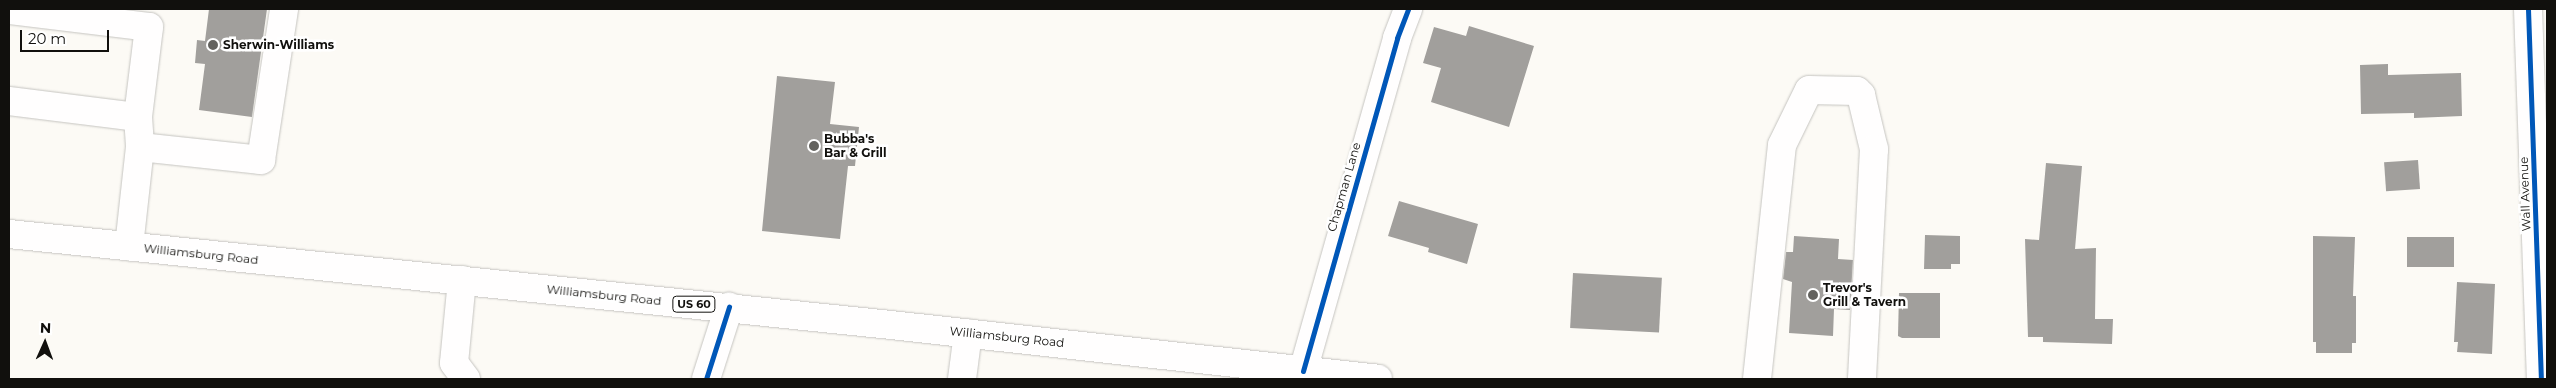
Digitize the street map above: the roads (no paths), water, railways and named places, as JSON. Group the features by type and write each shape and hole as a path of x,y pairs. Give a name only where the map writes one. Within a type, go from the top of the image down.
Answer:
{"main road":[{"path":"140,147 261,160 284,9"},
{"name":"Chapman Lane","path":"1302,371 1397,38 1408,9"},
{"path":"9,10 149,27 138,117 140,147 129,246"},
{"name":"Wall Avenue","path":"2534,13 2541,379"},
{"path":"1757,379 1782,145 1809,90 1856,91 1861,95 1874,149 1862,379"},
{"path":"9,101 138,117"},
{"name":"Williamsburg Road","path":"9,234 968,333 1378,379"},
{"path":"462,280 454,363 466,379"},
{"path":"706,379 729,308"},
{"path":"962,379 968,333"}],"place":[{"name":"Sherwin-Williams","path":"213,45"},
{"name":"Bubba's Bar & Grill","path":"814,146"},
{"name":"Trevor's Grill & Tavern","path":"1813,295"}]}
